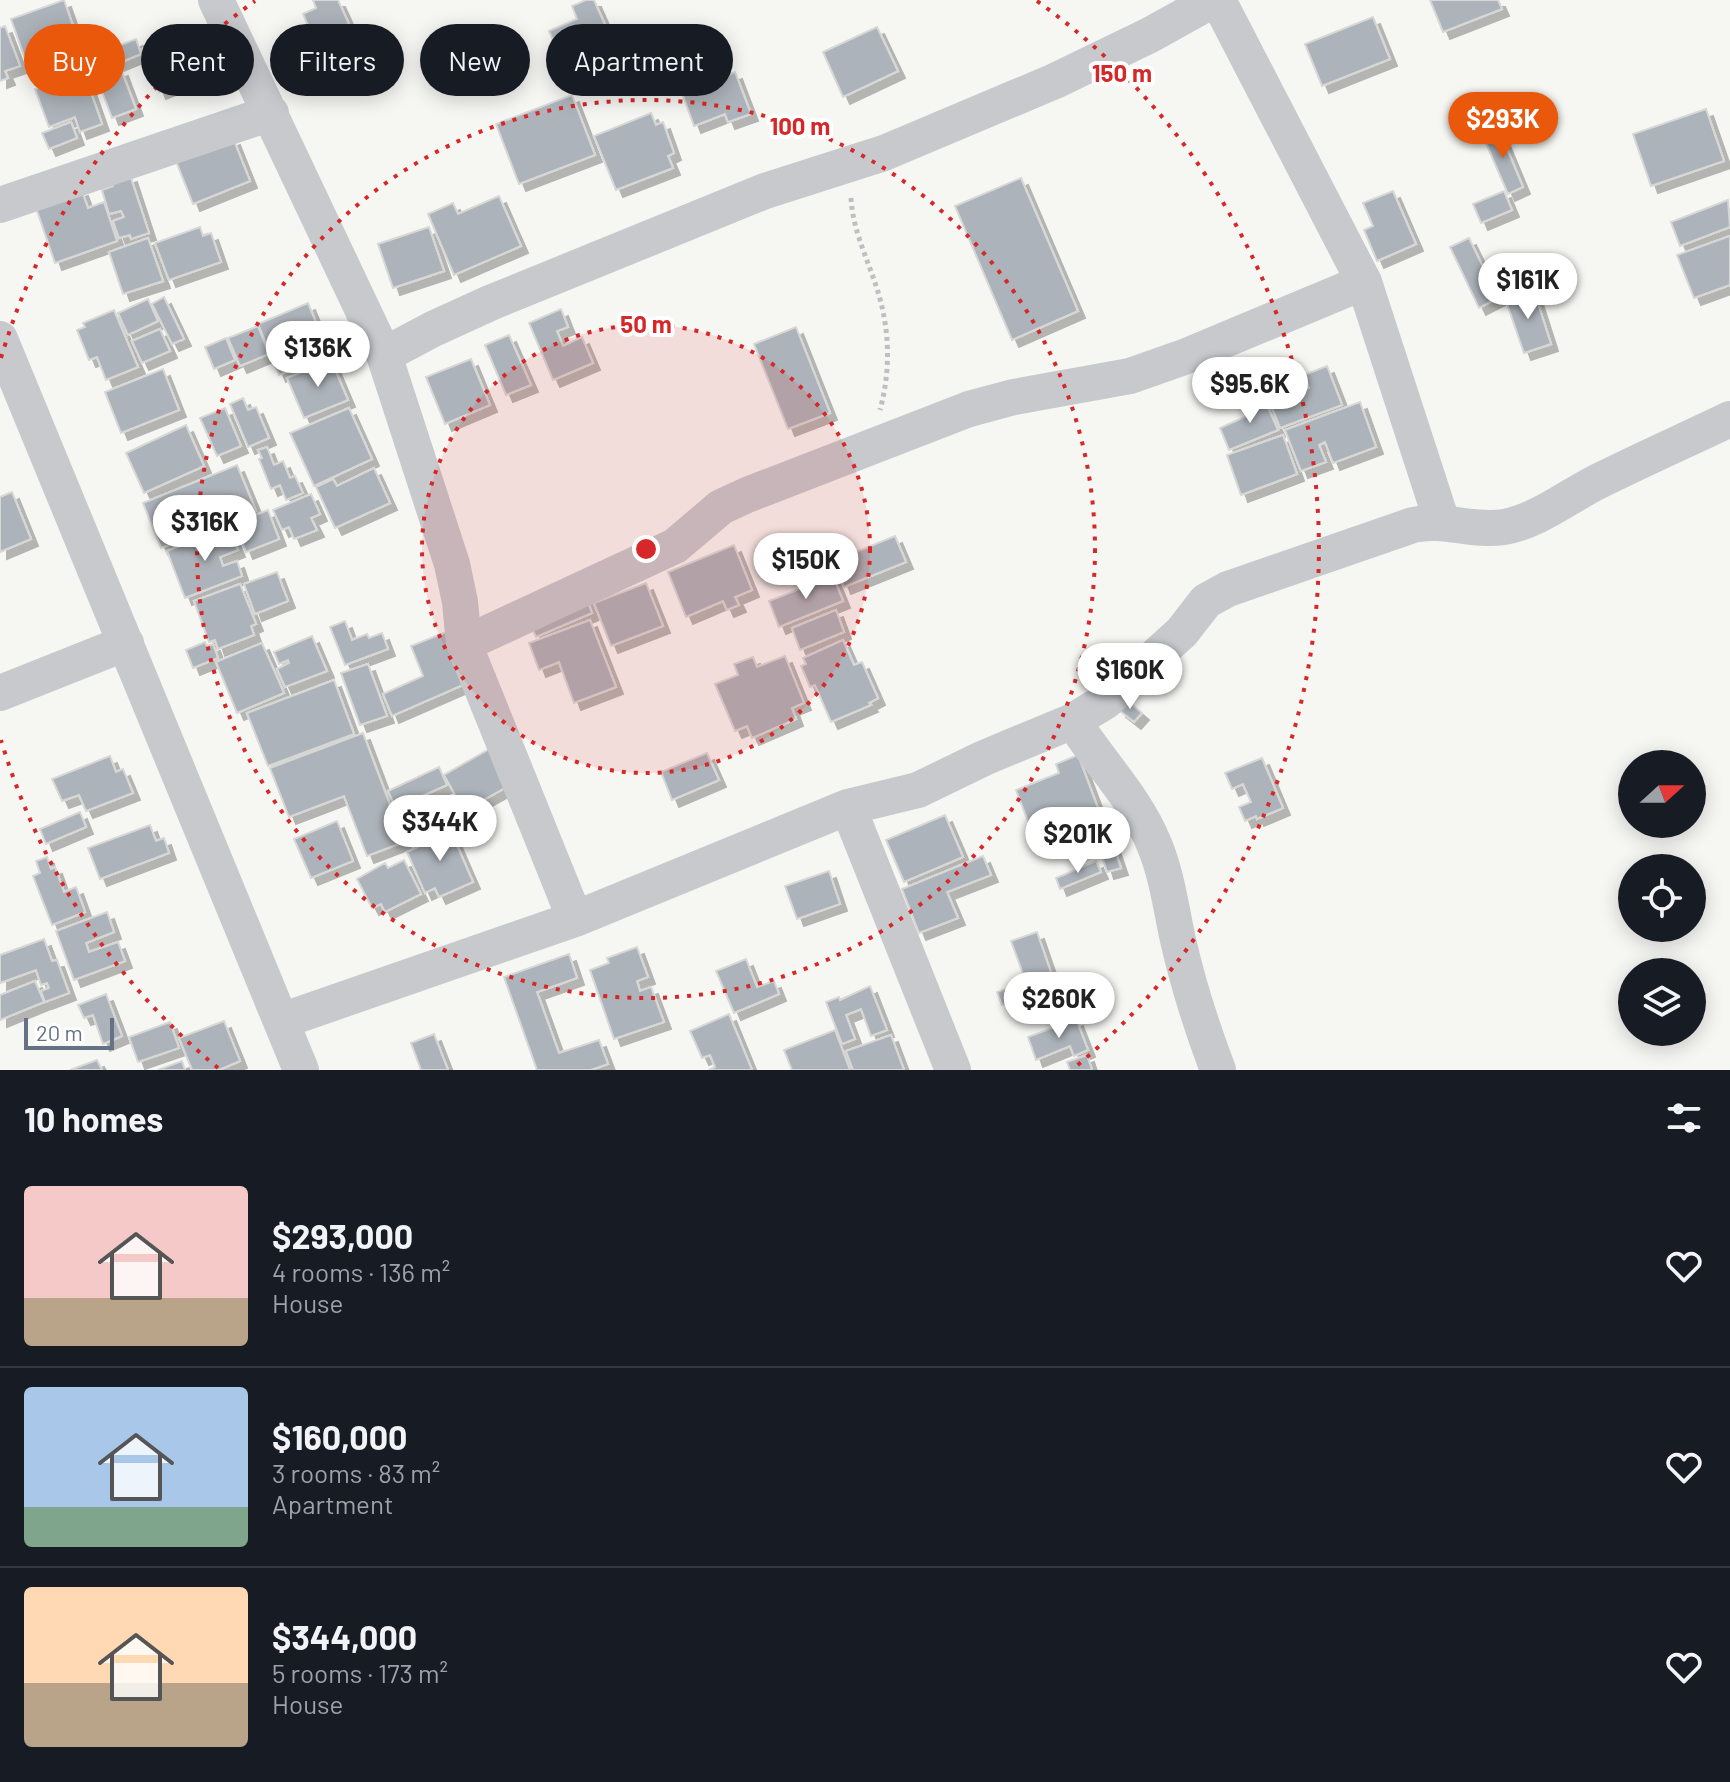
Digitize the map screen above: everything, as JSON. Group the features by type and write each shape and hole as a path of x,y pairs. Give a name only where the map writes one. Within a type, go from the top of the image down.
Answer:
{"street":[{"path":"217,0 384,355 452,564 464,644 575,919"},
{"path":"384,355 490,303 765,191 868,158 1055,81 1216,0 1364,282 1442,522"},
{"path":"0,205 271,113"},
{"path":"464,644 675,546 721,507 861,450 969,409 1014,397 1130,376 1364,282"},
{"path":"0,339 301,1070"},
{"path":"281,1021 575,919 848,807 918,790 1073,721 1106,701 1182,632 1206,601 1228,589 1413,525 1442,522 1469,528 1507,527 1550,509 1593,484 1730,419"},
{"path":"0,693 126,643"},
{"path":"1073,721 1143,822 1155,845 1168,885 1178,941 1196,1008 1218,1070"},
{"path":"848,807 953,1070"}],"path":[{"path":"861,450 875,426 888,378 880,298 867,266 851,207 851,188 855,176 868,158"}],"building":[{"path":"64,0 72,24 24,24 24,56 11,19"},
{"path":"313,0 338,0 349,24 307,24 303,14 316,8"},
{"path":"594,0 605,24 565,24 577,19 572,6"},
{"path":"1430,0 1498,0 1502,9 1443,32"},
{"path":"1373,17 1390,59 1322,86 1305,44"},
{"path":"5,26 20,66 5,71 8,78 0,81 0,28"},
{"path":"877,27 898,71 843,97 823,52"},
{"path":"136,39 141,54 125,61 125,43"},
{"path":"733,73 751,114 728,122 725,114 694,126 683,96 733,96"},
{"path":"125,80 136,109 112,118 104,96 125,96"},
{"path":"38,96 92,96 102,124 80,132 75,117 49,127"},
{"path":"572,96 595,155 519,184 496,124"},
{"path":"1706,109 1724,161 1651,186 1633,134"},
{"path":"651,113 656,125 663,122 674,153 668,156 673,168 616,190 594,136"},
{"path":"71,122 77,138 49,149 42,133"},
{"path":"1498,127 1523,187 1508,194 1482,134"},
{"path":"233,138 250,181 193,204 176,161"},
{"path":"130,175 149,233 131,239 130,235 119,238 113,221 124,217 121,211 109,214 102,190 113,186 112,181"},
{"path":"1021,178 1078,311 1012,340 955,206"},
{"path":"81,189 88,208 104,202 117,241 55,263 35,205"},
{"path":"1393,191 1416,244 1377,261 1364,230 1373,226 1363,203"},
{"path":"1504,191 1512,210 1481,223 1473,204"},
{"path":"499,196 521,246 454,275 428,214 453,203 458,214"},
{"path":"1728,200 1730,227 1680,246 1671,222"},
{"path":"200,227 203,236 211,233 221,262 169,280 155,243"},
{"path":"429,227 444,271 393,288 378,244"},
{"path":"1730,236 1730,285 1694,298 1677,255"},
{"path":"148,238 163,281 123,294 109,252"},
{"path":"1469,238 1498,298 1479,308 1450,247"},
{"path":"1533,288 1551,344 1524,353 1505,298"},
{"path":"164,297 184,339 172,344 152,304"},
{"path":"148,299 158,321 128,335 118,313"},
{"path":"308,303 329,354 279,375 258,324"},
{"path":"561,309 568,327 557,331 563,346 582,337 593,363 553,380 529,323"},
{"path":"114,310 138,367 106,380 97,357 89,360 77,330 85,327 83,323"},
{"path":"258,326 269,354 240,366 228,338"},
{"path":"796,327 830,413 788,429 754,344"},
{"path":"160,329 170,351 142,363 132,341"},
{"path":"509,335 531,385 506,395 485,345"},
{"path":"226,338 235,360 214,369 205,347"},
{"path":"471,359 490,405 445,424 426,377"},
{"path":"331,360 348,400 304,418 287,378"},
{"path":"1327,366 1342,405 1280,428 1266,392 1292,383 1296,393 1309,388 1304,375"},
{"path":"163,369 179,410 121,433 105,392"},
{"path":"1263,396 1278,430 1229,450 1220,428 1247,416 1242,405"},
{"path":"243,398 248,410 256,407 269,438 248,447 230,404"},
{"path":"1360,402 1376,447 1333,463 1325,442 1319,445 1326,462 1301,471 1285,430"},
{"path":"225,408 241,446 217,456 200,418"},
{"path":"349,408 372,459 314,486 290,433"},
{"path":"186,425 204,466 144,493 126,453"},
{"path":"1283,435 1297,474 1241,495 1227,455"},
{"path":"267,447 274,465 283,461 290,478 295,476 303,493 286,500 280,485 271,489 258,450"},
{"path":"237,465 256,511 161,548 143,503"},
{"path":"374,468 390,503 335,528 316,487 333,479 337,486"},
{"path":"12,492 31,539 0,552 0,497"},
{"path":"311,494 320,514 311,518 317,530 294,539 289,527 282,530 273,510"},
{"path":"268,510 279,539 246,552 235,523"},
{"path":"229,527 238,550 220,557 223,566 237,561 242,576 185,598 167,551"},
{"path":"895,536 906,562 844,587 834,561"},
{"path":"734,545 752,590 735,597 739,605 727,610 723,601 686,617 668,572"},
{"path":"277,572 288,601 255,614 244,584"},
{"path":"833,576 843,601 779,627 769,601"},
{"path":"646,583 663,626 611,646 594,603"},
{"path":"240,584 256,624 251,626 254,635 218,649 215,640 209,642 194,601"},
{"path":"585,595 592,613 536,637 528,619"},
{"path":"836,610 844,632 800,650 792,628"},
{"path":"590,620 616,687 574,703 559,662 539,670 529,643"},
{"path":"345,621 352,640 367,634 369,638 382,633 388,649 345,665 330,627"},
{"path":"451,630 472,681 392,716 383,694 423,676 411,646"},
{"path":"312,636 327,671 285,687 277,669 289,663 288,660 279,664 274,652"},
{"path":"843,640 854,665 862,662 878,698 869,703 871,705 831,722 815,685 810,687 801,666 806,664 803,658"},
{"path":"205,642 207,646 213,644 218,658 193,668 186,650"},
{"path":"262,643 284,693 237,713 216,662"},
{"path":"785,656 804,703 792,708 796,719 752,738 747,726 735,731 715,684 738,675 734,664 753,657 757,667"},
{"path":"368,664 387,716 360,725 341,673"},
{"path":"334,680 354,734 268,766 247,713"},
{"path":"1127,700 1142,713 1134,722 1119,710"},
{"path":"363,733 404,842 367,856 344,796 289,817 270,768"},
{"path":"491,748 512,784 464,811 444,775"},
{"path":"707,753 719,780 672,800 661,772"},
{"path":"1078,755 1102,819 1081,827 1078,819 1034,837 1016,790 1059,773 1056,764"},
{"path":"110,756 116,772 123,769 133,793 86,811 79,795 62,801 52,779"},
{"path":"1262,758 1283,808 1245,821 1239,807 1251,802 1243,784 1232,789 1225,773"},
{"path":"439,767 447,785 415,799 422,815 452,801 459,818 410,840 388,791"},
{"path":"80,812 86,827 46,844 40,829"},
{"path":"945,815 963,857 904,882 886,840"},
{"path":"337,821 353,861 311,878 294,839"},
{"path":"150,825 156,841 164,838 169,853 100,879 88,848"},
{"path":"449,827 473,882 439,897 435,888 425,893 407,852 418,847 415,841"},
{"path":"1110,836 1121,868 1107,872 1100,849 1095,850 1092,840"},
{"path":"983,856 991,875 947,892 958,918 919,933 902,889"},
{"path":"47,857 51,869 55,867 64,892 76,887 85,912 52,925 33,876 40,873 36,861"},
{"path":"404,860 421,894 385,912 381,904 372,908 357,879 385,863 388,868"},
{"path":"1096,861 1101,872 1060,889 1056,878"},
{"path":"829,871 840,904 797,919 785,886"},
{"path":"107,912 114,932 86,943 89,952 118,942 125,961 74,980 56,931"},
{"path":"1037,932 1056,987 1002,1005 997,992 1026,982 1011,941"},
{"path":"44,939 52,961 57,960 69,993 45,1002 41,991 49,988 47,983 41,985 36,970 0,983 0,955"},
{"path":"637,947 648,977 637,981 640,991 651,987 664,1022 614,1039 590,970 609,963 607,958"},
{"path":"569,954 577,978 537,992 559,1053 599,1040 608,1064 591,1070 537,1070 504,977"},
{"path":"746,959 757,987 774,981 779,994 734,1013 716,971"},
{"path":"35,981 44,1002 0,1020 0,995"},
{"path":"870,986 887,1030 871,1036 861,1009 846,1015 855,1039 842,1044 826,1002 839,997 840,1000"},
{"path":"106,994 122,1036 103,1044 93,1015 84,1018 78,1005"},
{"path":"729,1014 752,1070 709,1070 715,1067 710,1055 702,1058 690,1031"},
{"path":"1076,1019 1088,1050 1074,1056 1070,1046 1036,1060 1028,1037"},
{"path":"224,1021 240,1061 219,1070 192,1070 179,1038"},
{"path":"170,1022 179,1048 138,1062 129,1037"},
{"path":"835,1030 850,1070 792,1070 784,1050"},
{"path":"434,1034 448,1070 421,1070 411,1043"},
{"path":"891,1035 904,1070 853,1070 846,1051"},
{"path":"1087,1055 1092,1070 1070,1070 1067,1062"},
{"path":"97,1060 102,1070 70,1070"},
{"path":"182,1061 185,1070 158,1070"}]}
